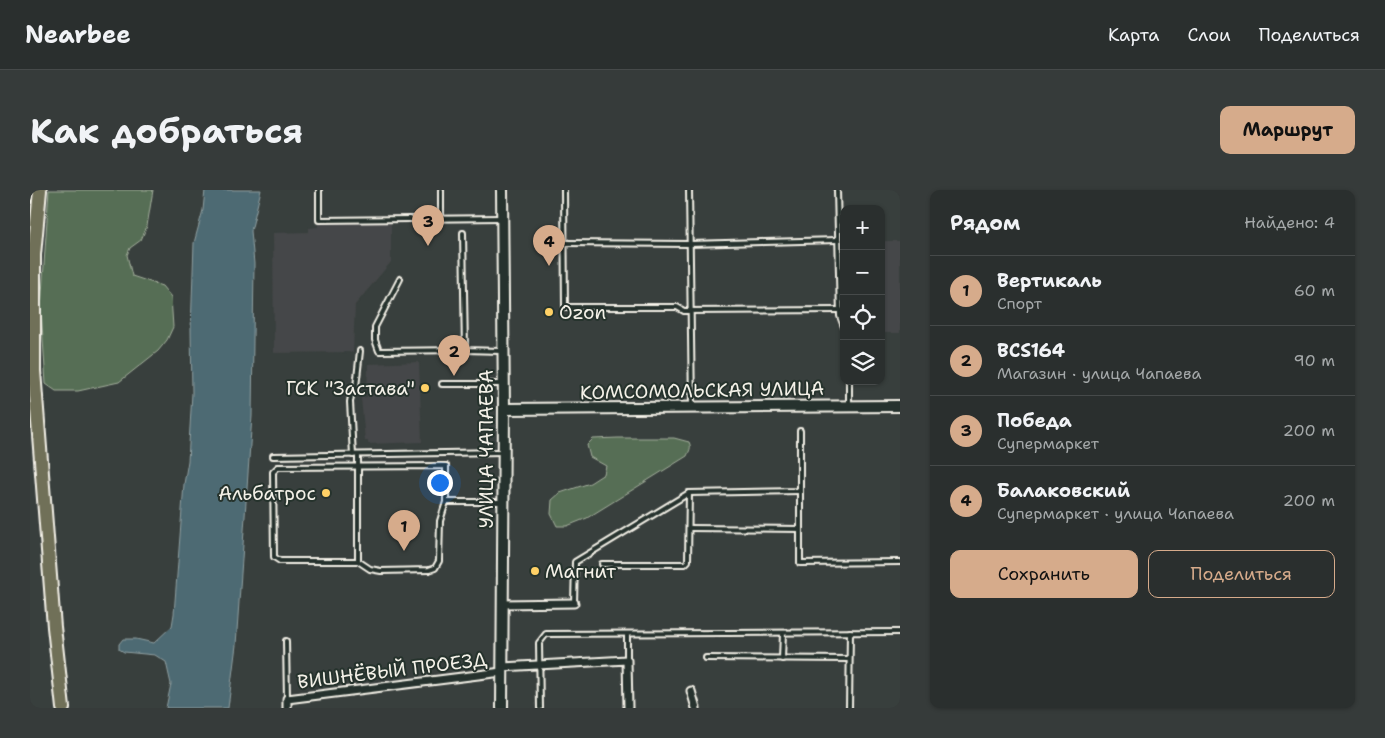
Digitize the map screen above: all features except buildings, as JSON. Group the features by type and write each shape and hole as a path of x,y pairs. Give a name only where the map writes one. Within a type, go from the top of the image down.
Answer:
{"highway":[{"path":"40,191 34,254 34,370 57,658 63,708"},
{"path":"57,658 69,708"}],"main road":[{"name":"УЛИЦА ЧАПАЕВА","path":"502,190 504,350 502,708"},
{"name":"КОМСОМОЛЬСКАЯ УЛИЦА","path":"504,409 900,406"}],"street":[{"path":"502,604 574,603"},
{"path":"627,660 628,708"},
{"name":"ВИШНЁВЫЙ ПРОЕЗД","path":"287,700 538,665 627,660"},
{"path":"691,691 696,708"},
{"path":"287,700 287,708"}],"lane":[{"path":"319,190 319,220 502,218"},
{"path":"441,190 442,219"},
{"path":"564,190 565,307 677,307 684,311 840,310 837,190"},
{"path":"690,190 692,408"},
{"path":"463,233 465,350"},
{"path":"565,243 690,244 837,240"},
{"path":"400,279 375,326 375,340 380,351 504,350"},
{"path":"358,562 358,467 355,455 350,402 356,386 360,351"},
{"path":"442,384 504,384"},
{"path":"849,385 850,406"},
{"path":"800,431 800,563 900,562"},
{"path":"273,456 504,452"},
{"path":"446,466 446,502 440,521 439,561 435,568 428,570 381,571 358,562 280,562 274,557 273,472 278,467 358,467 446,466"},
{"path":"574,603 575,562 689,493 800,490"},
{"path":"602,564 685,564 688,561 689,493"},
{"path":"446,502 503,502"},
{"path":"689,528 800,529"},
{"path":"849,708 850,632"},
{"path":"540,708 539,644 546,634 900,632"},
{"path":"782,659 783,633"},
{"path":"627,634 627,660"},
{"path":"286,641 287,700"},
{"path":"706,658 849,660"}],"shaded area":[{"path":"318,223 391,223 391,262 355,305 353,352 274,353 273,233 309,232 309,228 318,227"},
{"path":"885,241 900,241 900,333 885,333"},
{"path":"419,362 422,442 368,444 368,441 365,441 361,398 367,397 368,364"}],"green space":[{"path":"49,190 153,190 147,226 141,240 130,248 127,255 132,276 162,286 171,297 173,327 167,340 158,351 119,382 78,391 56,391 46,384 41,309"},
{"path":"674,438 689,442 690,448 687,456 587,518 567,526 557,526 551,514 552,500 560,493 590,483 604,474 606,466 590,457 587,445 593,439"}],"water":[{"path":"205,190 261,190 251,231 254,264 252,416 236,645 228,708 166,708 171,684 166,662 155,655 124,652 119,649 119,644 123,639 136,639 154,643 172,626 184,484 188,461 192,393 191,330 194,243 203,210"}],"place":[{"name":"Победа","path":"428,246"},
{"name":"Балаковский","path":"549,266"},
{"name":"Ozon","path":"549,312"},
{"name":"BCS164","path":"454,376"},
{"name":"ГСК \"Застава\"","path":"425,388"},
{"name":"Альбатрос","path":"326,493"},
{"name":"Вертикаль","path":"404,551"},
{"name":"Магнит","path":"535,571"}]}
